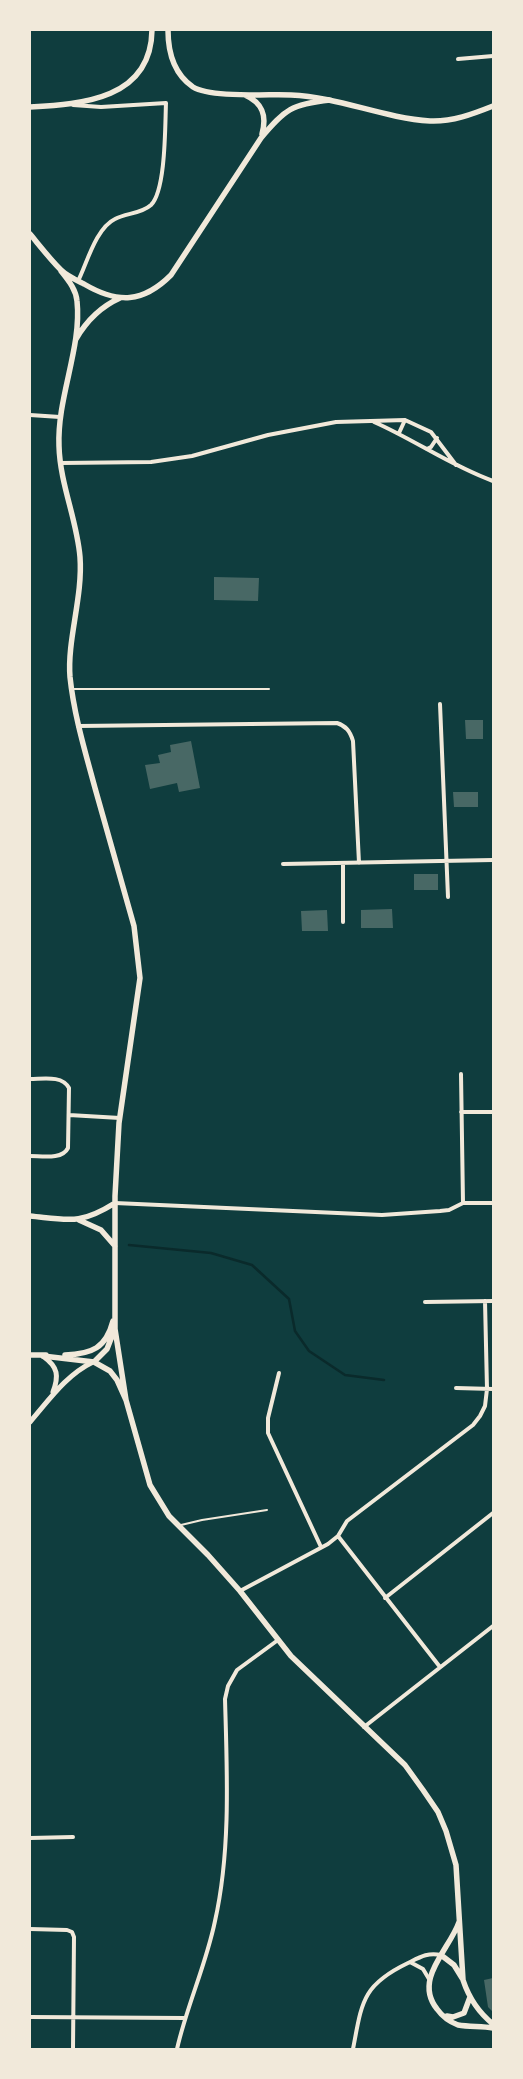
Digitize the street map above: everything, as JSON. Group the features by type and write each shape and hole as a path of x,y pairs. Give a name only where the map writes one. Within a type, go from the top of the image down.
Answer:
{"main road":[{"path":"30,107 72,105 106,96 127,85 142,67 149,54 152,30"},
{"path":"168,30 170,56 182,78 202,92 293,95 330,100 430,121 451,120 493,106"},
{"path":"241,94 253,99 262,107 265,124 261,138"},
{"path":"62,271 101,294 120,298 143,296 154,290 171,275 261,138 283,114 293,107 305,103 330,100"},
{"path":"30,234 62,271 77,299 75,340 60,417 59,447 80,558 80,585 70,664 71,689 78,726 134,926 139,954 140,978 120,1118 115,1203 114,1314 126,1400 150,1485 156,1497 179,1526 240,1591 297,1662 405,1766 438,1812 453,1849 456,1865 463,1980"},
{"path":"75,340 91,318 108,303 120,298"},
{"path":"78,1220 96,1215 115,1203"},
{"path":"30,1216 78,1220 101,1230 115,1246"},
{"path":"43,1356 77,1354 97,1349 108,1336 114,1314"},
{"path":"30,1422 52,1395 75,1373 94,1362 107,1349 115,1329"},
{"path":"30,1355 94,1362 110,1371 117,1380 126,1400"},
{"path":"43,1356 52,1362 57,1370 57,1381 52,1395"},
{"path":"460,1918 454,1937 434,1967 429,1980 430,1998 440,2013 458,2024 493,2028"},
{"path":"441,1955 451,1962 478,2009 493,2024"},
{"path":"434,1967 451,1962"},
{"path":"440,2013 453,2018 464,2013 470,1997"}],"street":[{"path":"458,59 493,56"},
{"path":"72,105 101,107 166,102 163,157 155,199 144,210 116,218 107,224 100,234 78,281"},
{"path":"30,415 60,417"},
{"path":"61,463 159,460 192,456 268,435 326,424 404,420 431,432 456,465"},
{"path":"399,433 404,420"},
{"path":"372,421 399,433 472,474 493,481"},
{"path":"427,449 431,447 437,438"},
{"path":"440,704 448,897"},
{"path":"78,726 336,723 343,725 350,731 353,741 359,862"},
{"path":"282,864 493,860"},
{"path":"343,863 343,922"},
{"path":"461,1074 463,1203"},
{"path":"30,1079 58,1079 66,1082 69,1088 68,1148 65,1154 60,1156 30,1156"},
{"path":"461,1112 493,1112"},
{"path":"69,1115 120,1118"},
{"path":"115,1203 382,1215 449,1210 463,1203 493,1203"},
{"path":"240,1591 338,1536 347,1521 473,1425 485,1406 485,1301"},
{"path":"425,1302 493,1301"},
{"path":"279,1373 268,1418 268,1433 321,1547"},
{"path":"456,1388 493,1389"},
{"path":"385,1598 493,1513"},
{"path":"338,1536 440,1667"},
{"path":"364,1727 493,1626"},
{"path":"177,2049 184,2018 208,1952 216,1918 226,1826 225,1700 228,1686 237,1670 278,1640"},
{"path":"30,1838 73,1837"},
{"path":"30,1929 66,1930 72,1932 74,1937 73,2049"},
{"path":"353,2049 360,2012 370,1988 389,1972 427,1954 441,1955"},
{"path":"410,1962 423,1969 429,1980"},
{"path":"30,2017 184,2018"}],"lane":[{"path":"71,689 269,689"},
{"path":"179,1526 202,1520 267,1510"}],"building":[{"path":"214,577 259,578 258,601 214,600"},
{"path":"465,720 483,720 483,739 466,739"},
{"path":"191,741 200,788 179,792 177,783 150,789 145,765 160,763 158,755 171,752 170,745"},
{"path":"453,792 478,792 478,807 454,807"},
{"path":"414,874 438,874 438,890 414,890"},
{"path":"392,909 393,928 361,928 361,910"},
{"path":"327,910 328,931 302,931 301,911"},
{"path":"493,1978 493,2012 488,2007 484,1980"}],"waterway":[{"path":"129,1245 211,1253 252,1265 289,1299 295,1331 309,1351 345,1375 384,1380"}]}
